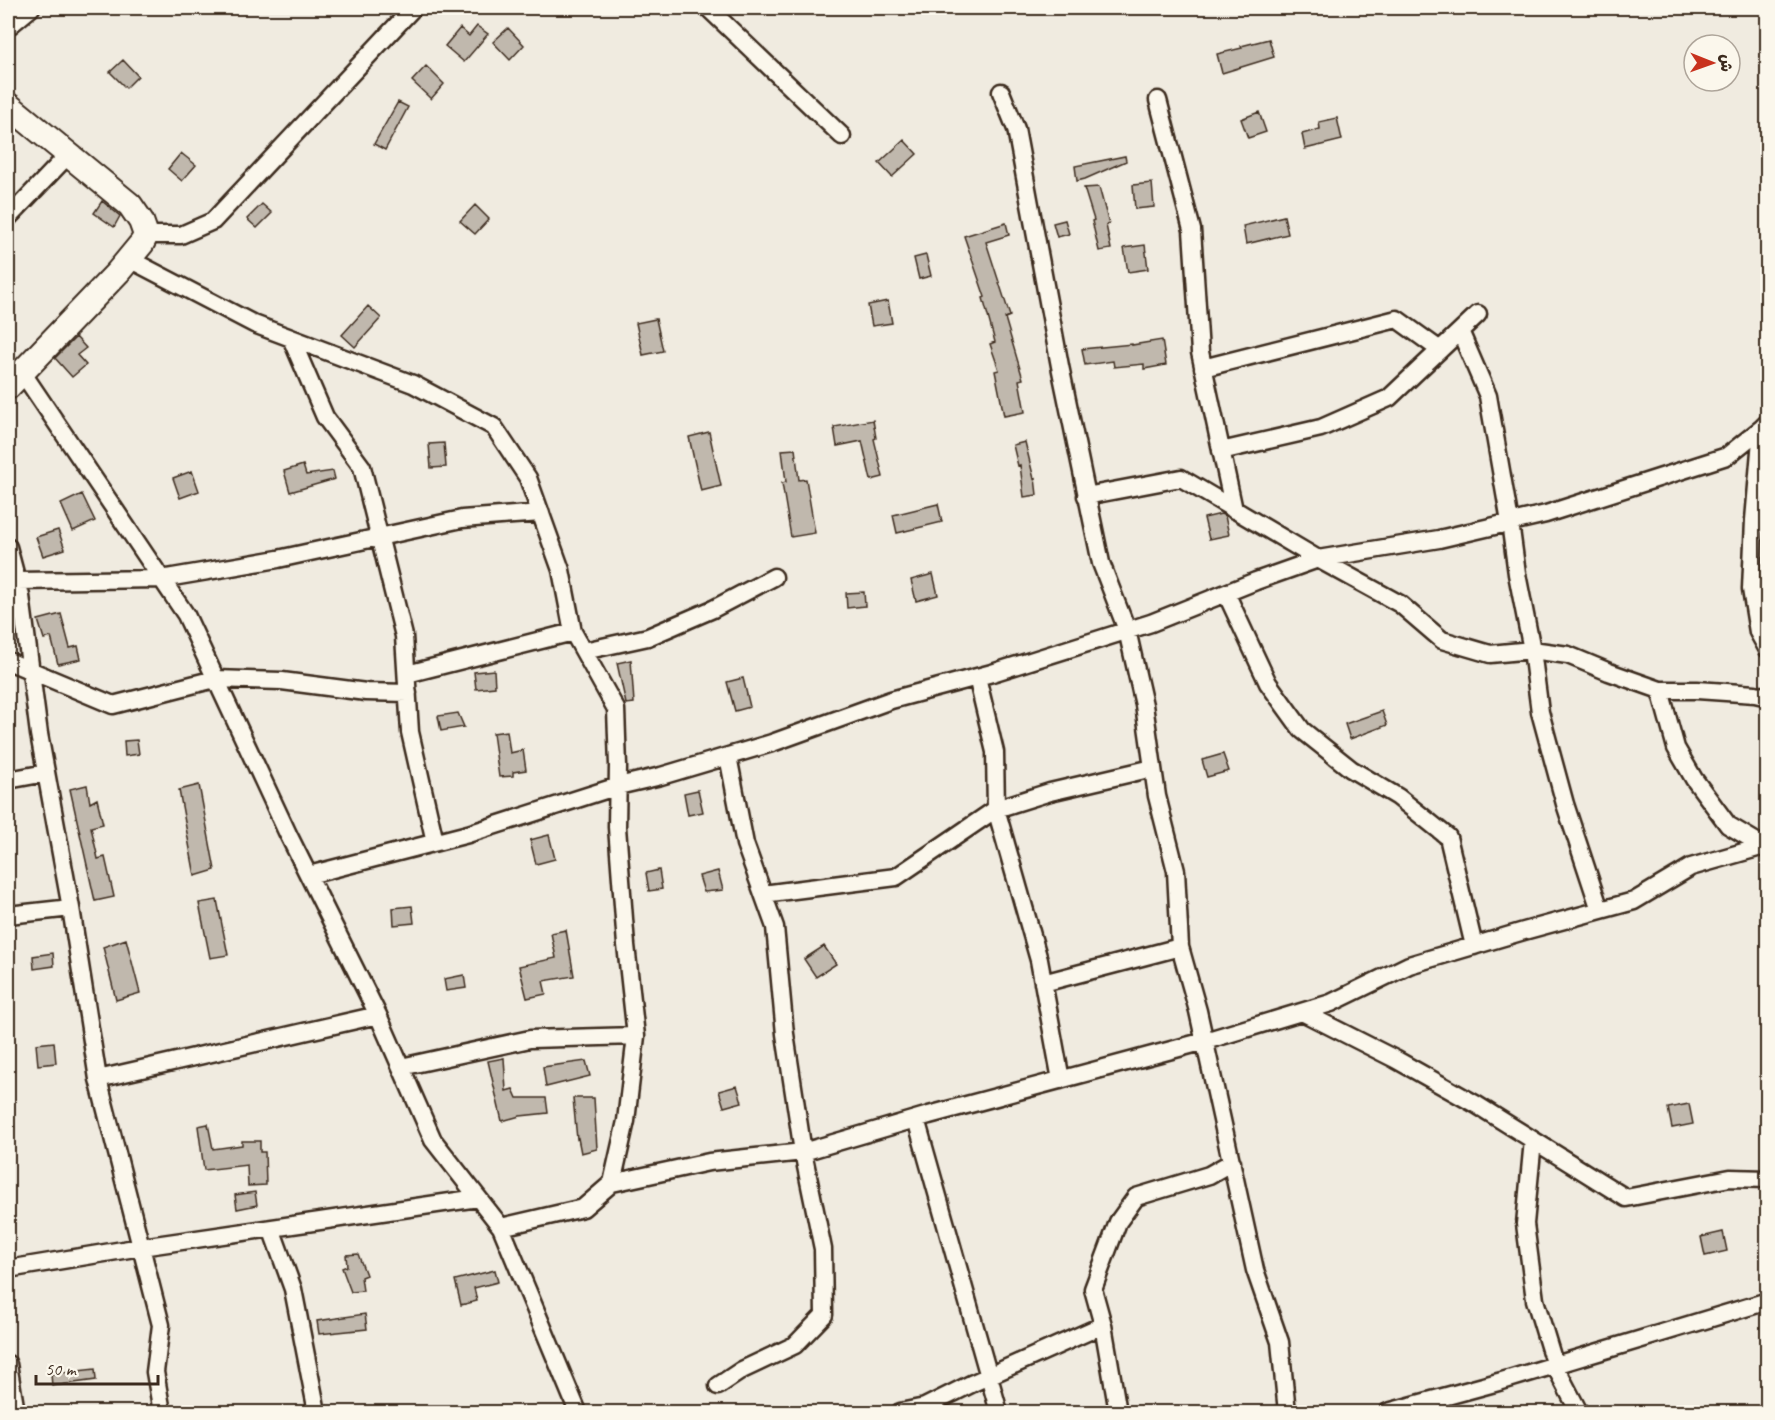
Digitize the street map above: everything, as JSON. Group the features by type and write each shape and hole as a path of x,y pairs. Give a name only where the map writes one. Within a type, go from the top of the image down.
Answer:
{"street":[{"path":"8,27 32,8"},
{"path":"146,235 181,235 213,221 413,8"},
{"path":"708,8 843,136"},
{"path":"1001,92 1016,129 1037,246 1101,563 1127,630 1144,705 1157,796 1176,871 1180,947 1205,1041 1255,1269 1280,1342 1287,1413"},
{"path":"1158,100 1192,230 1200,352 1234,510"},
{"path":"8,105 130,205 141,221 146,235 129,259 15,380 186,615 378,1015 433,1140 501,1227 578,1413"},
{"path":"8,218 68,155"},
{"path":"129,259 254,324 413,384 494,427 528,478 561,570 573,632 616,709 617,827 636,1036 626,1121 612,1183"},
{"path":"1221,451 1321,428 1389,398 1479,314"},
{"path":"1203,368 1397,320 1440,350"},
{"path":"1460,332 1488,396 1517,574 1532,650 1540,712 1565,804 1600,910"},
{"path":"291,338 325,417 362,467 404,636 410,732 435,842"},
{"path":"309,875 468,834 618,786 661,776 772,743 891,700 976,677 1151,623 1318,559 1439,539 1546,514 1727,456 1765,425"},
{"path":"1765,425 1751,589 1758,632 1767,650"},
{"path":"1086,496 1181,478 1318,559 1400,604 1442,640 1490,654 1532,650 1568,655 1660,690 1697,690 1767,697"},
{"path":"17,581 161,579 278,559 462,519 541,513"},
{"path":"8,547 21,596 39,734 71,909 98,1079 161,1325 155,1372 162,1413"},
{"path":"584,651 648,637 713,609 774,577"},
{"path":"1226,593 1268,683 1302,730 1351,769 1398,796 1448,837 1474,945"},
{"path":"407,674 573,632"},
{"path":"8,661 113,705 216,679 282,681 366,692 408,693"},
{"path":"976,677 995,752 996,809 1039,960 1061,1080"},
{"path":"1660,690 1676,748 1694,779 1728,825 1766,848"},
{"path":"718,1386 742,1370 795,1345 824,1315 823,1250 803,1152 785,1034 775,927 745,844 728,756"},
{"path":"763,894 896,877 996,809 1050,792 1153,768"},
{"path":"8,780 46,773"},
{"path":"501,1227 583,1208 612,1183 709,1162 803,1152 1302,1012 1331,1003 1409,965 1634,901 1691,867 1766,848"},
{"path":"8,915 71,909"},
{"path":"1043,983 1180,947"},
{"path":"1302,1012 1395,1059 1477,1105 1626,1198 1730,1178 1767,1179"},
{"path":"98,1079 378,1015"},
{"path":"400,1067 530,1039 636,1036"},
{"path":"916,1119 999,1413"},
{"path":"1533,1140 1525,1224 1535,1300 1555,1366 1579,1413"},
{"path":"1119,1413 1103,1325 1093,1289 1118,1222 1136,1197 1209,1175 1233,1162"},
{"path":"8,1269 141,1247 478,1198"},
{"path":"271,1228 293,1289 317,1413"},
{"path":"1388,1413 1555,1366 1767,1301"},
{"path":"900,1413 925,1407 1103,1325"},
{"path":"8,1364 16,1413"}],"building":[{"path":"477,26 488,34 464,62 445,46 460,28 469,36"},
{"path":"508,28 524,45 510,60 493,42"},
{"path":"1269,39 1274,57 1222,73 1217,54"},
{"path":"123,60 138,76 126,88 110,72"},
{"path":"426,66 444,84 431,99 412,81"},
{"path":"398,102 408,107 385,150 374,144"},
{"path":"1259,112 1266,132 1248,138 1241,119"},
{"path":"1337,118 1342,140 1305,149 1302,134 1320,129 1319,122"},
{"path":"904,140 917,154 892,177 879,163"},
{"path":"181,153 196,165 182,181 168,169"},
{"path":"1125,156 1126,161 1077,181 1075,166"},
{"path":"1152,183 1154,207 1135,209 1133,185"},
{"path":"1099,187 1109,224 1106,225 1111,249 1099,251 1092,221 1094,220 1084,188"},
{"path":"102,201 120,216 114,227 94,213"},
{"path":"262,204 272,213 257,228 247,219"},
{"path":"475,205 489,219 475,234 460,221"},
{"path":"1284,216 1288,234 1246,244 1243,226"},
{"path":"1065,220 1069,234 1057,237 1053,223"},
{"path":"1006,223 1009,235 986,242 1010,316 1005,318 1023,379 1019,380 1025,412 1004,416 995,371 999,370 990,344 995,342 983,298 985,297 964,236"},
{"path":"1145,245 1148,269 1128,272 1124,248"},
{"path":"926,255 931,276 919,279 914,258"},
{"path":"888,301 892,323 872,326 868,305"},
{"path":"368,306 381,318 355,347 342,335"},
{"path":"656,319 663,351 643,355 636,323"},
{"path":"76,337 86,348 77,355 86,365 72,377 55,358"},
{"path":"1162,340 1166,365 1144,369 1144,364 1114,367 1113,361 1085,365 1082,349"},
{"path":"873,420 876,438 874,439 883,477 871,480 862,441 837,446 834,427"},
{"path":"709,432 721,486 701,491 689,437"},
{"path":"1025,442 1035,478 1037,495 1024,497 1020,465 1018,466 1013,445"},
{"path":"444,443 446,467 431,468 429,444"},
{"path":"795,449 799,480 806,479 815,533 791,537 782,483 786,482 782,450"},
{"path":"303,465 306,475 333,471 335,479 290,492 284,471"},
{"path":"192,471 199,491 180,498 173,478"},
{"path":"82,494 95,521 73,531 61,504"},
{"path":"938,504 942,522 897,533 893,515"},
{"path":"1221,514 1225,516 1229,535 1209,539 1204,518"},
{"path":"58,530 65,549 43,556 36,537"},
{"path":"933,574 938,595 916,601 911,580"},
{"path":"864,592 865,606 847,608 846,593"},
{"path":"61,614 70,648 78,646 81,659 58,664 51,637 44,639 38,620"},
{"path":"631,660 634,703 626,704 617,663"},
{"path":"494,670 495,687 476,689 474,672"},
{"path":"743,678 750,707 735,711 727,682"},
{"path":"1382,711 1387,725 1350,739 1345,724"},
{"path":"458,713 464,727 441,731 438,716"},
{"path":"507,731 510,753 523,750 526,770 513,772 513,776 499,777 493,733"},
{"path":"137,740 139,754 125,756 124,741"},
{"path":"1223,754 1229,771 1207,777 1202,760"},
{"path":"87,785 90,803 97,799 103,824 91,827 98,859 105,857 114,897 95,901 70,789"},
{"path":"199,785 215,870 195,876 179,790"},
{"path":"698,790 703,812 688,815 684,793"},
{"path":"549,835 555,859 536,864 530,840"},
{"path":"659,870 662,889 649,891 646,873"},
{"path":"718,871 723,890 704,892 699,876"},
{"path":"217,900 228,955 210,958 199,903"},
{"path":"412,906 414,923 394,925 393,908"},
{"path":"566,930 574,976 543,981 546,994 527,998 519,966 556,958 551,933"},
{"path":"126,939 140,993 116,1000 103,947"},
{"path":"824,946 836,964 816,977 804,959"},
{"path":"53,953 54,966 34,969 33,956"},
{"path":"464,975 466,988 446,991 444,979"},
{"path":"54,1042 56,1063 38,1065 36,1044"},
{"path":"504,1058 506,1091 513,1089 517,1098 546,1098 548,1113 520,1116 502,1121 488,1061"},
{"path":"586,1061 590,1076 546,1087 543,1067"},
{"path":"737,1086 742,1102 724,1107 719,1091"},
{"path":"573,1098 594,1098 597,1149 581,1153 577,1139"},
{"path":"1689,1104 1693,1124 1672,1128 1668,1108"},
{"path":"208,1124 213,1149 242,1145 242,1141 260,1141 260,1152 265,1152 266,1185 248,1186 247,1165 204,1170 198,1126"},
{"path":"255,1192 257,1205 237,1209 235,1195"},
{"path":"1723,1232 1727,1251 1705,1256 1701,1237"},
{"path":"358,1254 366,1275 361,1277 363,1291 351,1292 342,1268 347,1266 346,1255"},
{"path":"495,1270 498,1282 474,1288 477,1301 461,1305 455,1280"},
{"path":"365,1314 367,1329 319,1334 317,1321"},
{"path":"95,1369 96,1380 52,1386 51,1374"}]}
